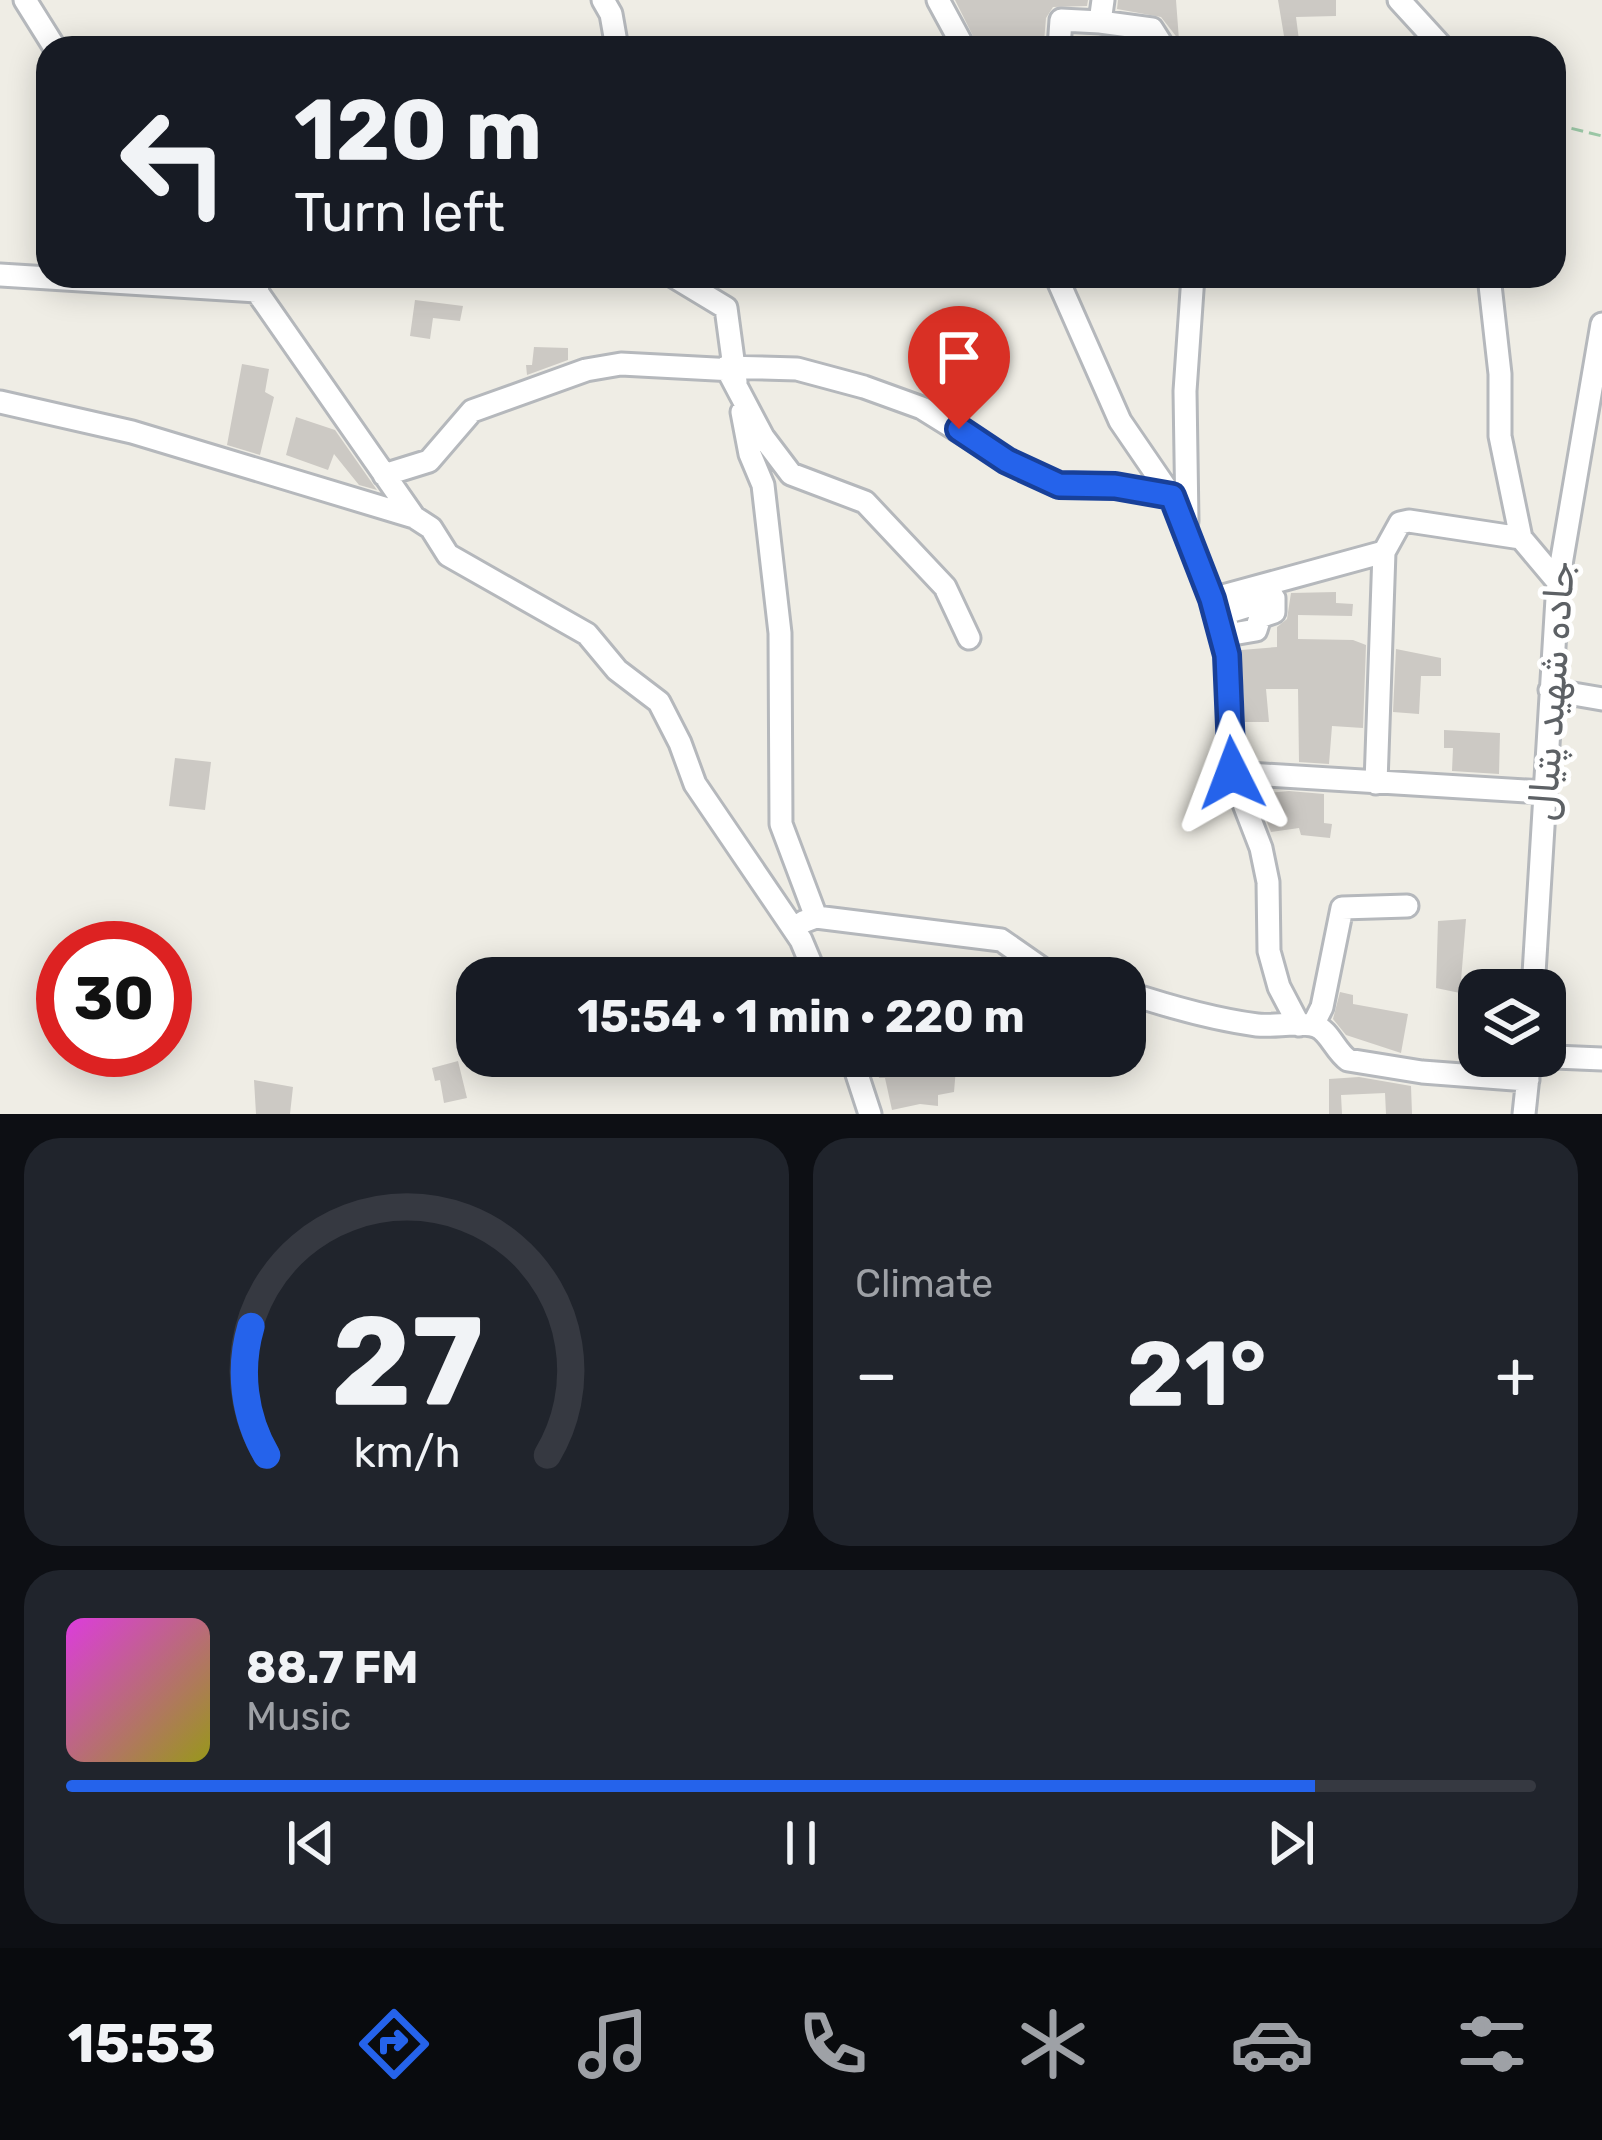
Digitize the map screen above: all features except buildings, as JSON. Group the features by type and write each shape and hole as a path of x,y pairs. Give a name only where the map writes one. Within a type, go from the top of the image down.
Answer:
{"street":[{"path":"26,0 48,36"},
{"path":"603,0 614,36"},
{"path":"938,0 958,36"},
{"path":"1411,5 1434,36"},
{"path":"1060,36 1061,20 1102,11 1152,29 1156,36"},
{"path":"0,274 36,275"},
{"path":"255,288 414,517"},
{"path":"694,288 726,308 750,454 763,485 780,633 781,824 816,916"},
{"path":"1061,288 1120,421 1172,496 1212,599 1227,655 1232,773 1261,848 1268,882 1269,951 1279,987 1306,1025"},
{"path":"1187,535 1185,391 1192,288"},
{"path":"1490,288 1501,374 1500,436 1521,538 1558,582"},
{"name":"جاده شهید پتیال","path":"1534,969 1558,582 1602,324"},
{"path":"384,475 429,461 472,411 586,370 621,364 734,370"},
{"path":"970,638 945,587 865,502 791,474 763,437 726,367 797,369 864,386 922,408 1007,461 1059,485 1115,486 1172,496"},
{"path":"0,402 132,432 414,517 431,528 448,555 587,634 617,670 659,702 694,784 792,927 807,957"},
{"path":"1376,783 1384,552 1404,521 1521,538"},
{"path":"1212,599 1384,552"},
{"path":"1550,690 1602,699"},
{"path":"1232,773 1544,792"},
{"path":"1306,1025 1322,1007 1342,908 1407,906"},
{"path":"792,927 816,916 1000,940 1025,957"},
{"path":"1146,999 1258,1025 1306,1025 1323,1030 1348,1060 1422,1072 1528,1080"},
{"path":"1566,1058 1602,1059"},
{"path":"858,1077 870,1114"},
{"path":"1524,1114 1528,1077"}],"path":[{"path":"1566,127 1602,136"}],"route":[{"path":"959,429 1007,461 1059,485 1115,486 1172,496 1212,599 1227,655 1232,773"}]}
